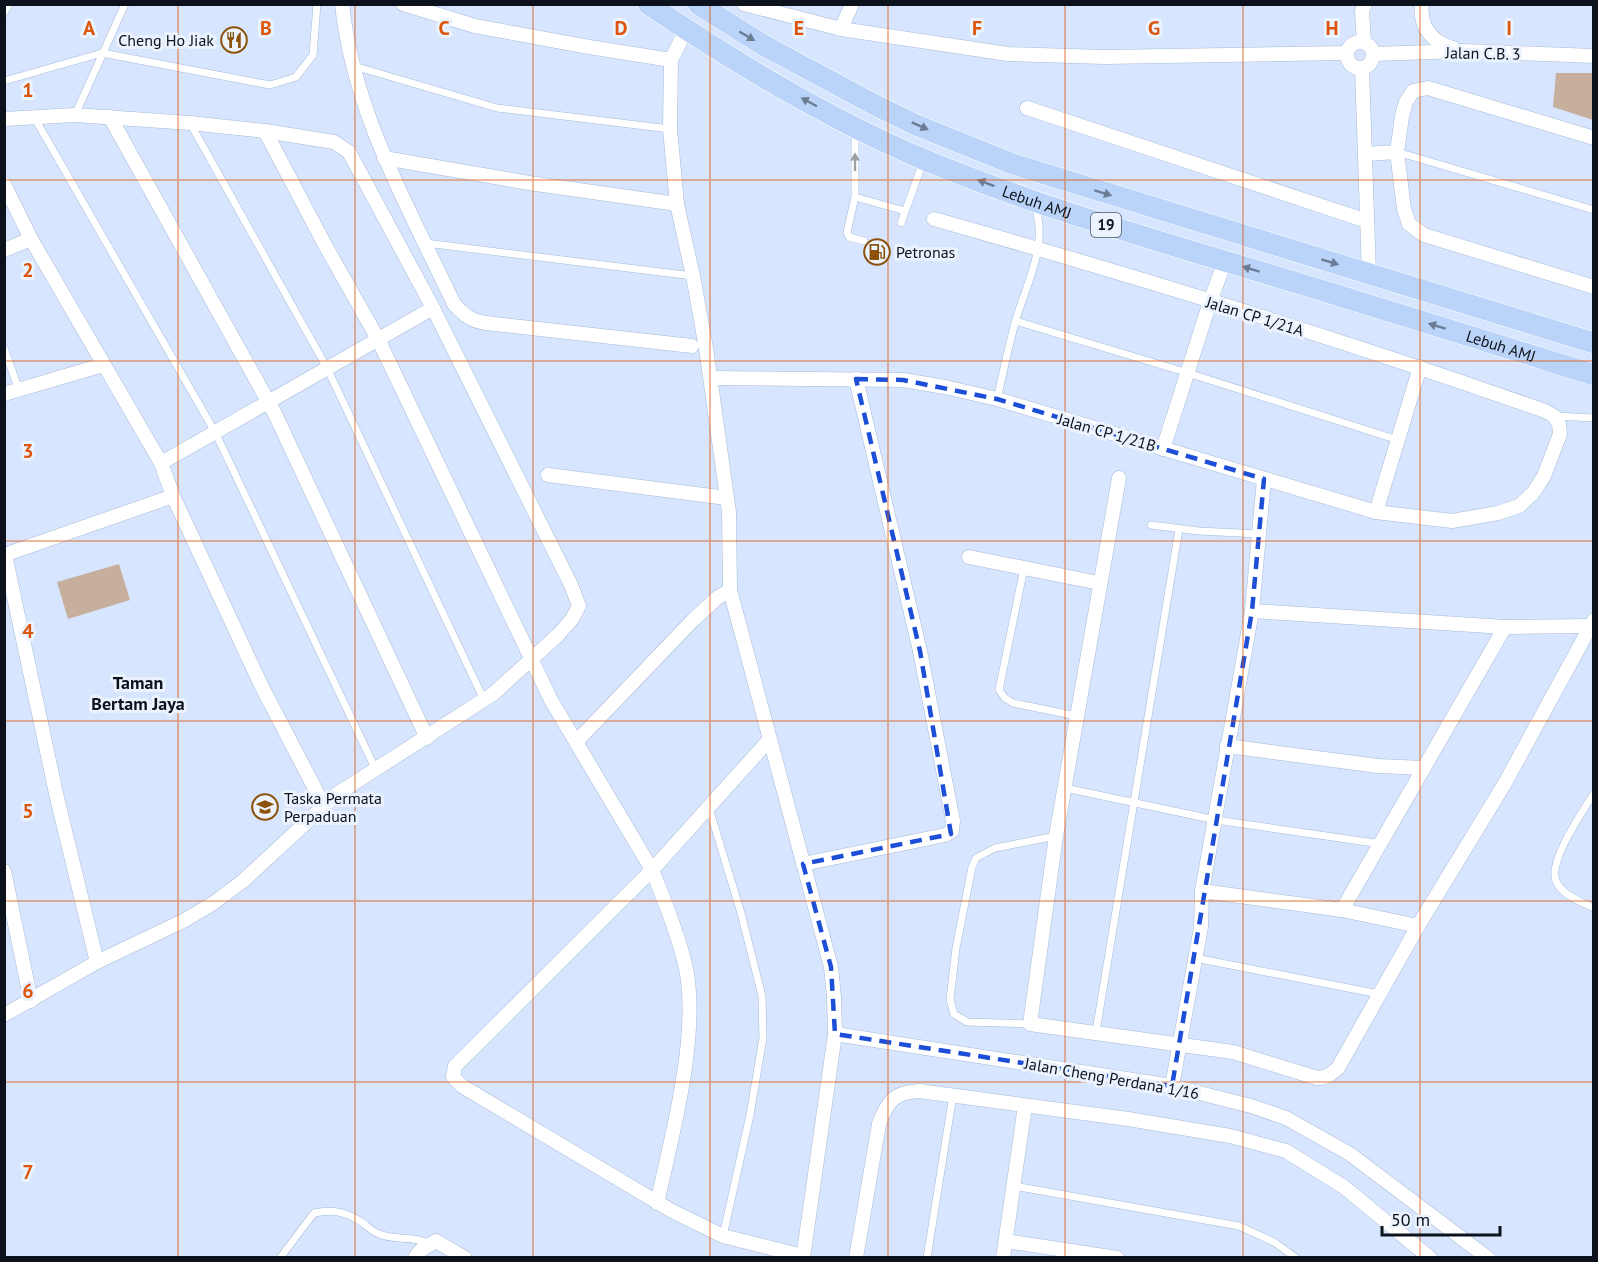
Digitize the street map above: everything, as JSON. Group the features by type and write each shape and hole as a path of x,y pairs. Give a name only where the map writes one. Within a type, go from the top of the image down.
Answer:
{"highway":[{"name":"Lebuh AMJ","path":"648,4 748,68 855,127 924,160 1067,214 1593,375"},
{"name":"Lebuh AMJ","path":"698,4 732,27 829,81 916,125 1040,174 1593,343"}],"street":[{"path":"342,4 354,66 384,158 454,304 463,314 474,321 692,346"},
{"path":"403,4 475,26 589,48 671,60"},
{"path":"744,4 841,29 1008,54 1104,57 1347,53"},
{"path":"841,29 852,4"},
{"path":"1364,42 1362,11 1365,4"},
{"path":"1422,4 1420,14 1425,28 1434,41 1463,51"},
{"path":"686,30 671,60 670,129 677,204 693,276 711,378 729,512 730,590 770,739 803,864 831,967 834,997 835,1034 803,1257 723,1236 657,1203 462,1086 453,1077 455,1066 652,870 770,739"},
{"path":"1364,42 1371,47 1372,62 1362,68 1351,65 1347,53 1351,45 1364,42"},
{"name":"Jalan C.B. 3","path":"1373,54 1463,51 1593,56"},
{"path":"1362,68 1369,275"},
{"path":"1593,138 1428,88 1413,91 1406,102 1397,152 1406,217 1409,224 1424,235 1593,287"},
{"path":"1027,108 1367,221"},
{"path":"4,119 75,115 190,123 265,131 334,142 349,152 433,308 571,585 579,606 572,619 532,660 484,700 337,794 243,881 212,904 183,921 97,962 4,1015"},
{"path":"110,117 268,401 427,738"},
{"path":"265,131 378,339 551,700 652,870 663,896 685,962 690,1004 685,1062 674,1128 657,1203"},
{"path":"1366,154 1397,152"},
{"path":"384,158 529,183 677,204"},
{"path":"4,184 30,239 161,463 173,496 262,687 324,806"},
{"name":"Jalan CP 1/21A","path":"934,219 1420,367 1554,416"},
{"path":"4,250 30,239"},
{"path":"1163,449 1225,261"},
{"path":"161,463 433,308"},
{"path":"4,394 103,365"},
{"path":"1376,512 1420,367"},
{"name":"Jalan CP 1/21B","path":"711,378 903,380 945,387 997,399 1376,512 1452,521 1498,513 1519,506 1533,493 1544,476 1560,434 1559,424 1554,416"},
{"path":"803,864 945,835 952,831 953,821 920,651 856,380"},
{"path":"548,475 727,498"},
{"path":"1119,478 1056,837 1030,1024 1233,1052 1277,1064 1309,1076 1324,1078 1338,1068 1418,926 1505,783 1592,623"},
{"path":"1172,1086 1201,927 1202,891 1252,611 1264,479"},
{"path":"97,962 57,798 5,555 173,496"},
{"path":"969,557 1099,583"},
{"path":"577,741 693,620 730,590"},
{"path":"1252,611 1505,627 1592,623"},
{"path":"1342,910 1505,627"},
{"path":"1227,746 1378,766 1424,768"},
{"path":"4,871 31,1001"},
{"path":"1202,891 1342,910 1418,926"},
{"name":"Jalan Cheng Perdana 1/16","path":"835,1034 1172,1086 1251,1106 1286,1118 1350,1154 1488,1257"},
{"path":"856,1257 879,1124 884,1110 893,1098 906,1092 919,1091 1128,1119 1219,1134 1286,1151 1344,1187 1430,1257"},
{"path":"1003,1257 1025,1106"},
{"path":"415,1257 429,1244 436,1241 465,1257"},
{"path":"1006,1241 1117,1257"}],"lane":[{"path":"4,13 9,4"},
{"path":"75,115 125,4"},
{"path":"4,81 102,53 270,85 296,77 313,56 317,4"},
{"path":"354,66 497,108 670,129"},
{"path":"34,117 215,432 376,770"},
{"path":"190,123 327,368 484,700"},
{"path":"855,127 855,197 847,232 849,237 864,241"},
{"path":"1397,152 1593,210"},
{"path":"901,223 924,160"},
{"path":"855,197 905,211"},
{"path":"997,399 1016,321 1038,249 1040,231 1033,200"},
{"path":"425,243 693,276"},
{"path":"1016,321 1398,440"},
{"path":"4,348 19,390"},
{"path":"1554,416 1593,418"},
{"path":"1151,525 1259,534"},
{"path":"1096,1032 1179,529"},
{"path":"1023,568 999,690 1012,703 1077,716"},
{"path":"1065,788 1216,820 1381,844"},
{"path":"1593,792 1561,851 1555,868 1556,881 1566,893 1593,908"},
{"path":"709,808 741,913 762,996 763,1038 752,1104 723,1236"},
{"path":"1030,1024 967,1022 954,1014 950,999 956,948 972,867 976,858 995,848 1056,837"},
{"path":"1195,958 1379,994"},
{"path":"927,1257 953,1095"},
{"path":"1014,1186 1239,1226 1274,1242 1296,1257"},
{"path":"280,1257 315,1213 323,1211 340,1211 378,1234 420,1239 429,1244"}],"highlighted area":[{"path":"856,379 903,380 997,399 1264,479 1252,611 1172,1086 835,1034 831,967 803,864 951,834 920,651"}],"shaded area":[{"path":"1556,73 1593,73 1593,120 1553,107"},
{"path":"119,564 130,600 68,619 57,582"}],"place":[{"name":"Cheng Ho Jiak","path":"234,40"},
{"name":"Petronas","path":"877,252"},
{"name":"Taska Permata Perpaduan","path":"265,807"}],"district":[{"name":"Taman Bertam Jaya","path":"138,693"}]}
